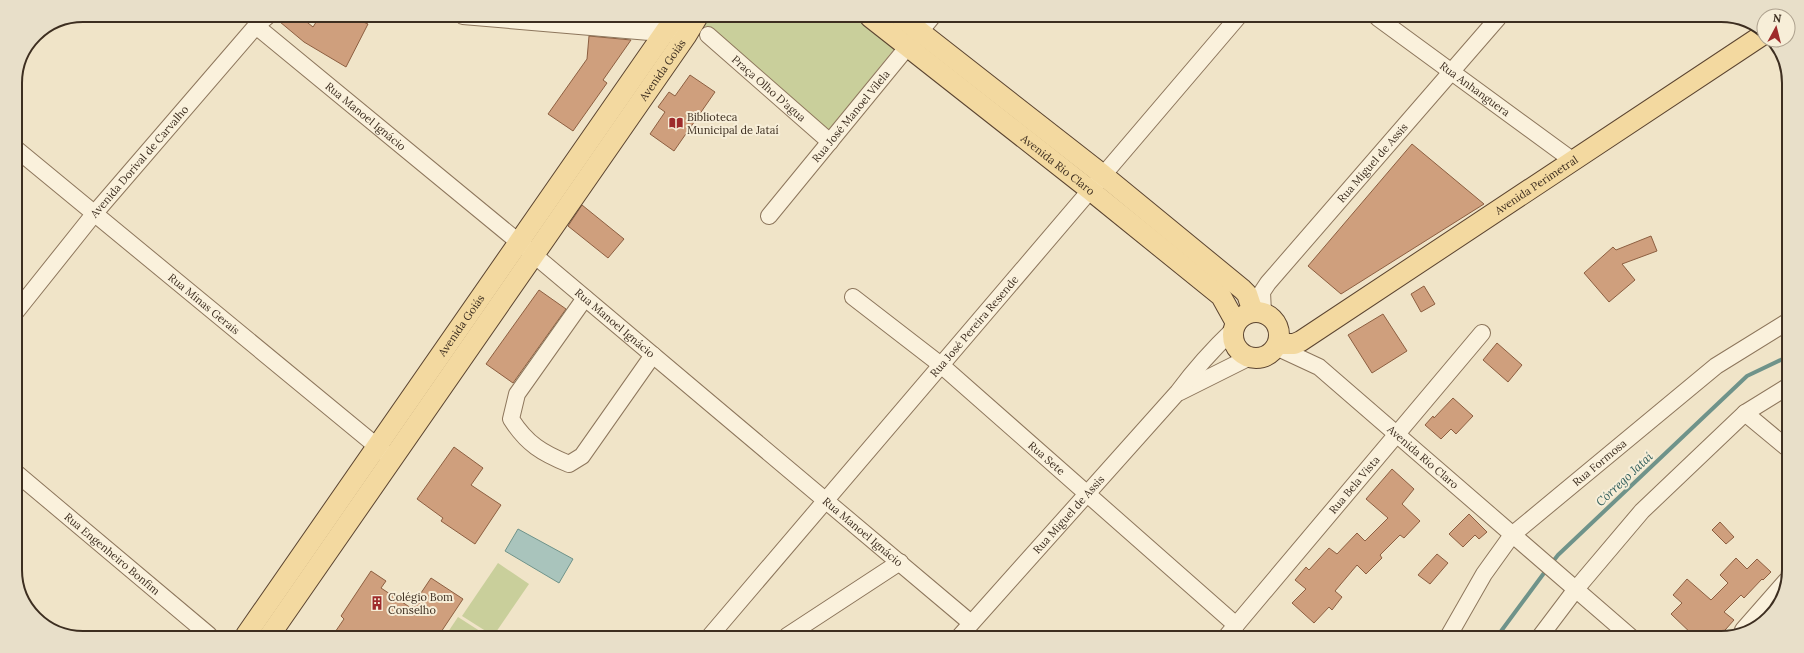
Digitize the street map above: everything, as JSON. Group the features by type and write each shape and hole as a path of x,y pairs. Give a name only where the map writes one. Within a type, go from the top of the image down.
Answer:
{"main road":[{"name":"Avenida Rio Claro","path":"876,22 908,47 1097,183 1161,235 1242,289 1247,294 1258,312"},
{"name":"Avenida Rio Claro","path":"926,24 1097,183"},
{"name":"Avenida Goiás","path":"249,631 377,447 526,249 599,144 686,26"},
{"name":"Avenida Perimetral","path":"1278,341 1294,344 1309,335 1756,39"},
{"name":"Avenida Rio Claro","path":"1161,235 1221,296 1235,326"},
{"name":"Avenida Goiás","path":"273,631 393,459 526,249"},
{"path":"1258,312 1274,320 1278,341 1269,354 1263,357 1250,357 1238,350 1234,343 1235,326 1245,315 1258,312"}],"street":[{"name":"Avenida Dorival de Carvalho","path":"22,305 94,214 261,22"},
{"path":"597,22 686,26"},
{"path":"661,22 686,26"},
{"name":"Rua José Pereira Resende","path":"714,631 1235,22"},
{"name":"Rua Anhanguera","path":"1383,22 1572,160"},
{"name":"Rua Miguel de Assis","path":"1258,312 1262,292 1268,283 1495,22"},
{"name":"Rua José Manoel Vilela","path":"769,216 926,24"},
{"name":"Rua Manoel Ignácio","path":"256,26 585,298 972,622"},
{"name":"Praça Olho D'agua","path":"686,26 830,142"},
{"name":"Rua Minas Gerais","path":"22,154 393,459"},
{"name":"Rua Sete","path":"853,297 941,365 1088,493 1231,631"},
{"path":"585,298 517,394 511,419 522,436 550,456 569,464 582,456 653,355"},
{"name":"Rua Formosa","path":"1451,631 1484,574 1512,535 1716,366 1782,325"},
{"name":"Rua Miguel de Assis","path":"964,631 1178,392 1206,355 1235,326"},
{"name":"Rua Bela Vista","path":"1231,631 1482,333"},
{"name":"Avenida Rio Claro","path":"1278,341 1319,367 1624,631"},
{"name":"Rua Miguel de Assis","path":"1178,392 1250,357"},
{"path":"1544,631 1576,589 1642,511 1745,413 1782,390"},
{"path":"1745,413 1782,444"},
{"name":"Rua Engenheiro Bonfim","path":"22,478 204,631"},
{"path":"795,631 900,562"},
{"path":"1747,625 1779,589"}],"green space":[{"path":"702,22 862,22 895,48 826,133 697,28"},
{"path":"498,563 529,584 497,631 486,631 462,616"},
{"path":"458,617 480,631 449,631"}],"water":[{"path":"518,529 573,559 559,583 505,551"}],"building":[{"path":"280,22 307,22 313,27 316,22 363,22 368,24 346,67 304,42"},
{"path":"589,36 631,40 603,80 607,83 573,131 548,114 587,59"},
{"name":"Biblioteca Municipal de Jataí","path":"690,75 715,92 674,151 650,134 665,112 658,107 669,92 675,96"},
{"path":"1412,144 1484,204 1341,294 1308,266"},
{"path":"582,205 624,239 608,258 568,226"},
{"path":"1651,236 1657,251 1622,264 1635,280 1609,302 1584,273 1613,247 1616,250"},
{"path":"1424,286 1435,304 1421,312 1411,294"},
{"path":"539,290 566,309 513,383 486,364"},
{"path":"1383,314 1407,351 1372,373 1348,335"},
{"path":"1497,343 1522,365 1508,382 1483,360"},
{"path":"1453,398 1473,416 1456,434 1451,429 1441,439 1425,425 1433,416 1434,418"},
{"path":"454,447 483,468 471,485 501,505 475,544 441,521 443,518 417,499"},
{"path":"1392,469 1414,489 1402,504 1420,521 1404,538 1400,535 1380,555 1382,558 1366,574 1357,565 1335,591 1342,597 1332,610 1329,607 1314,623 1292,603 1306,589 1295,580 1306,567 1309,570 1329,548 1337,554 1357,533 1365,541 1388,518 1366,499"},
{"path":"1469,514 1487,532 1479,539 1475,535 1463,547 1449,534"},
{"path":"1720,522 1734,537 1726,544 1712,530"},
{"path":"1437,554 1448,563 1430,584 1418,575"},
{"path":"1736,558 1747,569 1757,559 1771,572 1763,580 1762,579 1744,598 1741,595 1724,612 1734,620 1724,631 1689,631 1671,614 1682,603 1673,595 1687,579 1711,600 1728,583 1720,575"},
{"name":"Colégio Bom Conselho","path":"371,571 386,581 381,588 411,608 431,578 463,599 442,631 336,631 344,619 341,616"}],"waterway":[{"name":"Córrego Jataí","path":"1551,564 1558,555 1747,376 1782,359"},
{"name":"Córrego Jataí","path":"1501,631 1547,569"}],"place":[{"name":"Biblioteca Municipal de Jataí","path":"676,123"},
{"name":"Colégio Bom Conselho","path":"377,603"}]}
